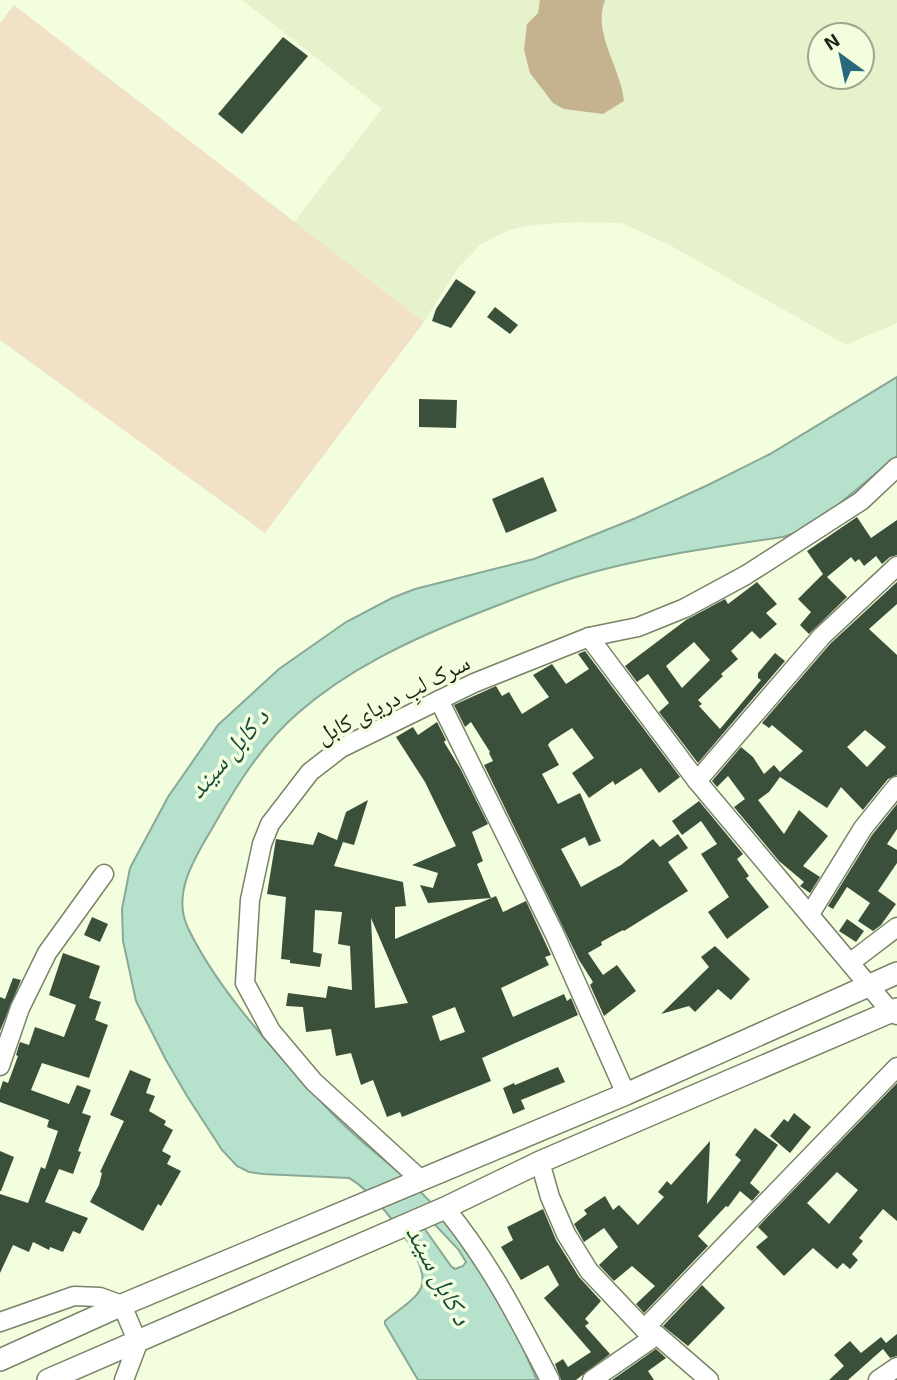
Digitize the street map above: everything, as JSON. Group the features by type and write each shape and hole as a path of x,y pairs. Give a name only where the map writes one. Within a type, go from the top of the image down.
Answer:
{"main road":[{"path":"0,1360 122,1305 626,1094 897,973"},
{"path":"48,1380 443,1209 540,1162 895,1012"}],"street":[{"name":"سرک لبِ دریای کابل","path":"418,1180 314,1082 271,1031 245,984 250,900 262,844 270,824 310,772 341,748 474,683 589,637 638,626 685,608 746,575 861,501 897,467"},
{"path":"697,780 822,636 897,566"},
{"path":"589,637 697,780 869,985 895,1012"},
{"path":"439,700 555,935 626,1094"},
{"path":"810,914 863,828 897,786"},
{"path":"0,1066 20,1008 47,953 104,874"},
{"path":"851,962 897,927"},
{"path":"592,1380 650,1332 897,1068"},
{"path":"540,1162 550,1197 566,1234 589,1271 650,1332 709,1380"},
{"path":"443,1209 507,1295 550,1380"},
{"path":"0,1322 74,1296 100,1297 122,1305 138,1343 124,1380"},
{"path":"878,1380 897,1367"}],"shaded area":[{"path":"242,0 897,0 897,323 846,345 668,244 621,223 532,225 509,230 481,244 458,268 424,322 294,222 382,109"},
{"path":"540,0 605,0 602,25 624,101 603,114 564,109 553,103 530,73 524,50 527,24 538,13"},
{"path":"14,5 424,322 265,533 0,340 0,23"}],"water":[{"name":"د کابل سيند","path":"897,377 897,456 821,519 804,530 783,537 653,558 576,577 468,617 379,658 317,698 273,738 231,796 188,875 182,902 183,915 211,969 239,1008 332,1114 420,1191 450,1224 494,1288 537,1380 418,1380 385,1324 385,1321 410,1302 421,1288 422,1276 418,1261 398,1227 372,1196 349,1178 263,1174 249,1172 237,1166 222,1150 166,1060 136,1001 123,941 122,909 130,868 168,797 218,725 279,669 346,622 415,589 534,559 636,518 770,454","holes":["422,1211 458,1249 466,1262 455,1269 417,1218"]}],"building":[{"path":"283,37 308,56 242,134 218,114"},
{"path":"456,279 476,292 451,328 432,321 436,309"},
{"path":"495,307 518,325 510,334 487,317"},
{"path":"419,399 457,400 456,428 419,427"},
{"path":"543,477 557,511 506,533 492,499"},
{"path":"857,517 871,538 897,520 897,555 882,564 876,556 864,566 859,559 855,562 851,557 827,577 847,597 809,634 800,625 811,612 798,599 823,574 807,551"},
{"path":"757,582 777,604 766,613 777,624 760,639 752,631 731,651 738,659 698,700 702,704 699,706 720,729 761,680 758,673 775,653 785,661 698,763 659,712 669,703 648,674 637,682 625,666 686,620 725,599 728,604","holes":["694,642 710,660 682,688 666,666"]},
{"path":"897,582 897,604 869,629 897,655 897,775 888,779 863,810 841,787 827,808 780,777 769,792 758,800 784,834 799,810 828,836 803,866 820,877 810,893 800,886 804,882 779,861 734,807 745,799 728,776 717,787 712,781 741,747 753,757 764,774 774,765 780,772 803,751 772,725 769,728 762,723 830,644","holes":["865,730 886,747 867,767 847,747"]},
{"path":"585,651 680,777 659,793 641,768 615,785 613,781 589,798 572,773 594,758 572,728 548,745 559,765 542,774 558,804 580,793 601,841 589,846 585,837 561,849 581,887 621,865 653,839 660,847 678,834 688,848 668,862 688,891 624,931 601,942 602,945 588,953 603,975 617,965 636,991 604,1016 590,985 593,982 579,960 484,765 493,761 490,752 471,722 465,727 454,705 496,686 502,696 509,692 522,714 549,697 533,675 552,664 566,684 589,669 578,654"},
{"path":"437,722 446,740 444,742 488,824 472,832 483,861 477,864 491,898 428,903 420,885 433,888 438,873 412,865 456,846 425,782 396,737 413,727 418,735"},
{"path":"368,800 354,845 343,842 334,866 403,882 406,906 395,907 395,939 496,896 503,912 526,901 551,955 545,957 549,965 501,988 513,1017 564,994 567,1001 571,998 578,1015 482,1058 491,1081 402,1117 400,1112 387,1117 373,1080 361,1085 351,1053 336,1056 331,1029 306,1032 303,1007 286,1006 288,993 326,998 328,986 352,990 350,946 338,944 342,912 315,910 313,952 322,954 320,967 290,963 290,960 281,959 286,897 267,894 276,839 313,845 318,832 337,840 346,812","holes":["371,918 395,974 408,1003 375,1008","455,1007 465,1032 440,1041 432,1016"]},
{"path":"699,801 743,854 737,859 749,876 746,878 769,907 727,939 708,912 729,897 701,854 717,844 701,821 682,835 672,821"},
{"path":"897,804 897,829 887,844 897,850 897,863 878,891 896,904 881,925 873,931 858,921 870,903 847,887 833,909 828,906 872,835"},
{"path":"92,917 108,924 100,942 84,935"},
{"path":"847,919 864,931 856,942 839,931"},
{"path":"715,946 750,979 731,1000 718,989 695,1012 689,1006 661,1014 709,967 701,957"},
{"path":"63,953 100,966 89,998 101,1002 95,1020 108,1025 89,1078 42,1063 31,1090 69,1104 77,1085 91,1090 82,1113 91,1116 73,1174 59,1169 45,1202 88,1218 80,1234 73,1231 63,1252 50,1247 49,1250 33,1242 29,1252 13,1245 0,1273 0,1194 28,1203 41,1167 45,1169 58,1131 47,1127 49,1120 0,1102 0,1090 3,1081 8,1083 20,1042 29,1045 35,1027 64,1037 76,1005 49,995"},
{"path":"13,978 21,980 0,1031 0,997 5,999"},
{"path":"558,1067 565,1082 521,1100 525,1109 513,1114 503,1088"},
{"path":"130,1070 151,1079 146,1093 155,1096 149,1111 166,1121 164,1125 173,1130 162,1151 171,1156 167,1164 181,1171 143,1231 90,1202 99,1185 100,1172 124,1121 110,1115"},
{"path":"897,1083 897,1221 883,1209 859,1238 863,1241 852,1254 858,1260 850,1269 843,1263 837,1269 813,1248 784,1276 756,1247 768,1237 758,1227","holes":["837,1172 858,1190 829,1224 807,1203"]},
{"path":"794,1113 811,1127 790,1153 770,1136 784,1119 788,1122"},
{"path":"755,1128 778,1145 750,1183 760,1192 752,1201 740,1191 728,1207 726,1206 698,1236 708,1246 644,1313 636,1304 655,1286 632,1266 614,1281 599,1265 618,1247 604,1228 584,1242 574,1224 587,1214 584,1210 605,1196 613,1210 619,1205 638,1225 664,1197 658,1192 667,1181 671,1185 710,1141 707,1204 741,1160 735,1155"},
{"path":"0,1151 14,1157 1,1191 0,1191"},
{"path":"543,1209 556,1240 579,1277 601,1301 585,1319 589,1323 585,1326 610,1354 576,1380 561,1380 555,1364 563,1359 568,1367 591,1352 544,1298 559,1285 548,1265 521,1280 501,1247 513,1240 507,1227"},
{"path":"702,1285 725,1308 688,1346 663,1326"},
{"path":"897,1334 897,1356 890,1358 883,1349 848,1380 829,1380 844,1366 834,1355 850,1341 861,1353 881,1337 886,1343"},
{"path":"656,1349 666,1358 648,1371 654,1380 612,1380"}]}
